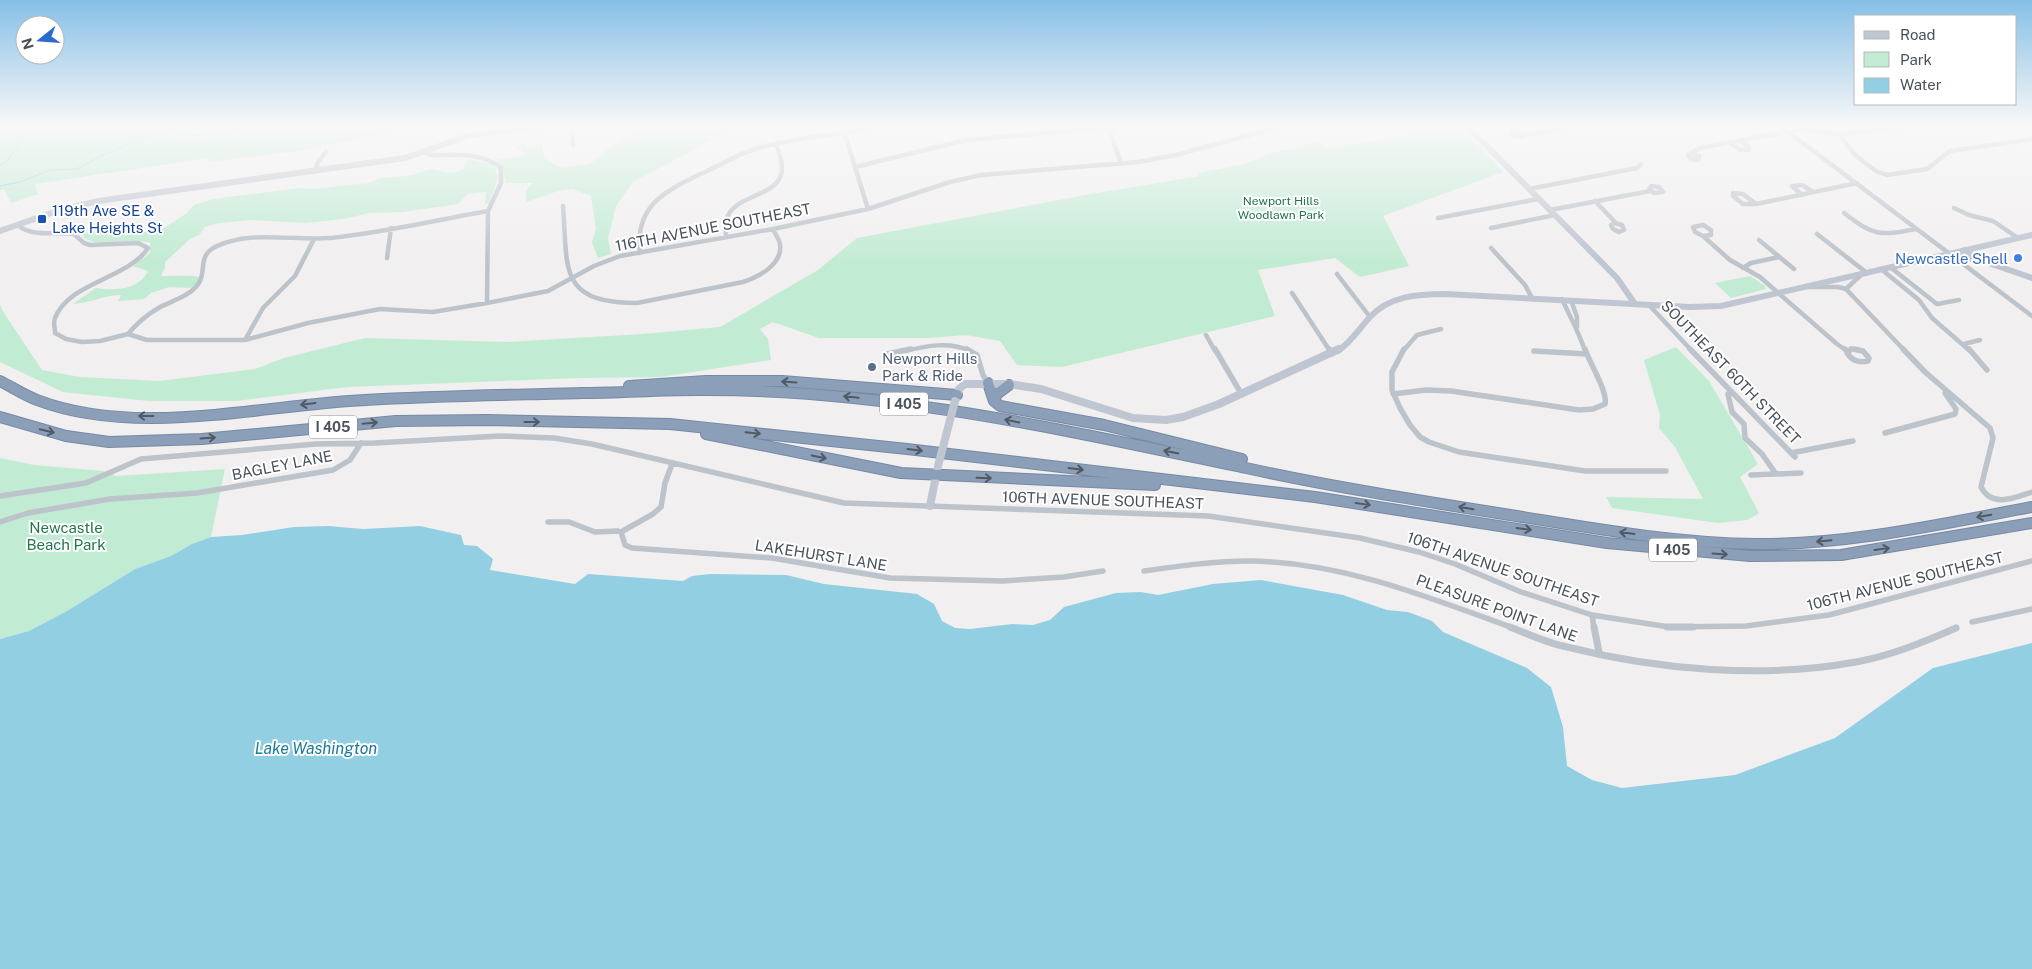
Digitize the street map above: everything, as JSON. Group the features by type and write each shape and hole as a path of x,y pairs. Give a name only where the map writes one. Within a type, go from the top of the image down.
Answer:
{"highway":[{"path":"426,395 454,390 590,389 757,380 822,384 956,398"},
{"name":"I 405","path":"0,382 13,390 39,400 70,408 122,416 218,414 318,403 426,395 588,394 697,390 765,391 850,397 971,412 1374,492 1602,530 1690,540 1762,544 1855,538 2032,507"},
{"path":"988,383 994,401 1000,406 1104,424 1374,492"},
{"path":"994,401 997,394 1009,385"},
{"name":"I 405","path":"0,417 66,436 109,442 248,435 396,421 487,420 670,424 908,449 1315,498 1607,543 1750,556 1841,555 2032,523"},
{"path":"670,424 676,429 867,467 1126,483 1289,499 1315,498"}],"main road":[{"path":"0,231 63,209 106,199 326,170"},
{"path":"1511,170 1620,282 1634,304"},
{"path":"930,506 936,471 956,398 960,389 965,384 988,383 1050,392 1128,418 1157,421 1182,418 1242,395 1332,354 1354,339 1370,316 1379,308 1394,301 1428,294 1562,299 1649,305 1721,306 2032,235"},
{"path":"1965,250 1986,262"},
{"path":"1949,254 1986,262 2032,278"}],"street":[{"path":"487,303 488,211 502,184 501,170"},
{"path":"640,252 640,226 650,208 666,192 710,170"},
{"path":"726,237 725,222 729,212 742,202 769,188 782,174 782,170"},
{"path":"856,170 868,209"},
{"name":"116TH AVENUE SOUTHEAST","path":"17,225 33,233 74,234 84,243 90,245 138,244 147,246 148,250 142,258 92,284 65,305 53,322 55,333 60,336 73,341 92,342 128,334 147,340 245,340 308,323 380,309 433,312 542,293 571,281 606,261 640,252 773,229 868,209 972,176 1038,170"},
{"path":"1529,189 1625,170"},
{"path":"1840,170 2032,316"},
{"path":"1875,170 1879,173 1895,176 1923,170"},
{"path":"1756,204 1743,194 1733,193 1733,196 1743,204 1756,204 1857,183"},
{"path":"1802,194 1794,189 1794,185 1802,185 1813,192"},
{"path":"1490,228 1594,201 1650,191"},
{"path":"1438,218 1538,198"},
{"path":"1594,201 1616,223"},
{"path":"564,206 568,268 571,281 580,289 593,296 630,304 743,282 761,274 777,256 780,246 773,229"},
{"path":"1954,208 1969,215 1993,221 2018,238"},
{"path":"128,334 138,323 158,309 194,290 203,276 201,267 208,252 234,240 248,238 314,239 340,237 488,211"},
{"path":"1844,213 1874,234 1886,235 1916,229"},
{"path":"387,258 391,228"},
{"path":"1816,234 1864,273 1860,278 1849,283 1846,289"},
{"path":"1703,236 1726,258 1760,277 1837,344 1848,351"},
{"path":"245,340 263,308 295,276 314,239"},
{"path":"1759,240 1794,269"},
{"path":"1491,248 1525,285 1532,298"},
{"path":"1743,268 1751,263 1779,257"},
{"path":"1890,267 1937,304 1959,300"},
{"path":"1882,269 1919,300 1932,318 1964,344 1988,370"},
{"path":"1337,274 1363,310 1370,316"},
{"path":"1807,287 1838,287 1846,289 1943,390 1986,424 1994,435 1981,487 1986,496 1998,501 2032,492"},
{"path":"1292,293 1332,354"},
{"path":"1393,394 1426,390 1452,391 1586,410 1600,407 1606,400 1604,388 1591,367 1577,327 1571,319 1562,299"},
{"path":"1571,300 1577,317 1577,327"},
{"name":"SOUTHEAST 60TH STREET","path":"1649,305 1793,455 1838,446 1853,440"},
{"path":"1441,329 1421,332 1409,342 1391,373 1390,382 1393,394 1416,433 1431,443 1450,450 1585,471 1666,471"},
{"path":"1206,335 1242,395"},
{"path":"1964,344 1980,340"},
{"path":"887,354 940,346 963,347 977,355 983,375 988,383"},
{"path":"1534,350 1587,354"},
{"path":"1885,433 1956,413 1943,390"},
{"path":"1731,391 1728,394 1732,412 1744,424 1747,441 1762,454 1776,474"},
{"name":"106TH AVENUE SOUTHEAST","path":"0,496 92,481 141,459 316,444 491,436 546,438 592,444 844,503 1208,516 1360,538 1419,552 1455,564 1529,594 1592,615 1686,628 1746,626 1829,615 2032,561"},
{"name":"BAGLEY LANE","path":"0,522 28,513 110,499 197,493 338,468 354,457 361,443"},
{"path":"548,522 569,522 595,532 621,532 653,514 661,507 664,483 672,464"},
{"path":"1751,475 1801,473"},
{"name":"LAKEHURST LANE","path":"621,532 623,543 632,548 772,558 890,578 1002,581 1064,577 1103,571"},
{"name":"PLEASURE POINT LANE","path":"1144,571 1198,563 1250,561 1283,563 1332,570 1358,575 1426,595 1565,647 1647,662 1715,671 1810,668 1865,659 1923,643 1956,628"},
{"path":"1972,622 2032,609"},
{"path":"1592,615 1599,652"}],"green space":[{"path":"0,170 127,170 35,184 38,194 11,203 4,189 0,191"},
{"path":"426,170 456,172 460,170 496,170 498,178 489,203 485,204 486,192 468,194 458,204 403,212 369,213 344,219 306,223 251,220 219,223 205,227 199,235 190,239 165,262 161,276 201,277 197,285 191,288 169,287 151,293 144,299 118,301 121,295 115,295 73,304 96,288 118,289 132,286 139,282 148,271 133,266 150,253 150,242 99,243 84,238 83,234 94,231 103,234 113,229 156,233 187,213 194,205 213,199 300,188 314,189 369,183 374,180 412,175"},
{"path":"504,170 655,170 633,182 616,206 608,238 611,254 598,258 592,242 596,229 591,196 572,189 558,191 526,202 526,191 532,183 506,183"},
{"name":"Newport Hills Woodlawn Park","path":"1212,170 1501,170 1503,172 1383,216 1409,266 1360,277 1335,258 1258,270 1275,316 1062,367 1017,365 1000,341 966,335 928,338 819,338 773,322 760,329 768,339 771,360 661,377 578,378 347,387 236,401 149,401 63,392 0,362 0,304 2,310 42,370 80,377 159,381 255,369 284,358 365,338 507,342 643,334 720,327 818,270 857,238 1091,194 1199,176 1197,173"},
{"path":"1750,276 1765,286 1766,289 1731,298 1715,283"},
{"path":"1676,347 1709,381 1758,464 1740,477 1759,513 1747,520 1718,523 1612,508 1606,497 1703,499 1675,447 1659,428 1660,415 1644,360"},
{"name":"Newcastle Beach Park","path":"0,458 34,465 103,471 116,476 225,469 211,537 192,544 171,556 135,569 67,611 29,631 0,639"}],"water":[{"name":"Lake Washington","path":"328,526 363,529 420,526 461,535 464,545 477,546 493,559 490,570 575,584 588,574 683,581 692,576 711,574 786,575 824,584 917,594 934,604 942,621 955,628 970,629 1012,624 1033,625 1050,620 1064,607 1116,593 1141,592 1158,595 1213,584 1261,580 1343,595 1387,610 1408,612 1432,621 1443,632 1527,668 1551,687 1563,727 1567,766 1592,780 1622,788 1735,775 1835,738 1933,668 2032,643 2032,969 0,969 0,639 29,631 67,611 135,569 171,556 192,544 211,537 242,535 294,527"}],"waterway":[{"path":"0,186 20,182 49,170"}],"place":[{"name":"119th Ave SE & Lake Heights St","path":"42,219"},
{"name":"Newcastle Shell","path":"2018,258"},
{"name":"Newport Hills Park & Ride","path":"872,367"}]}
